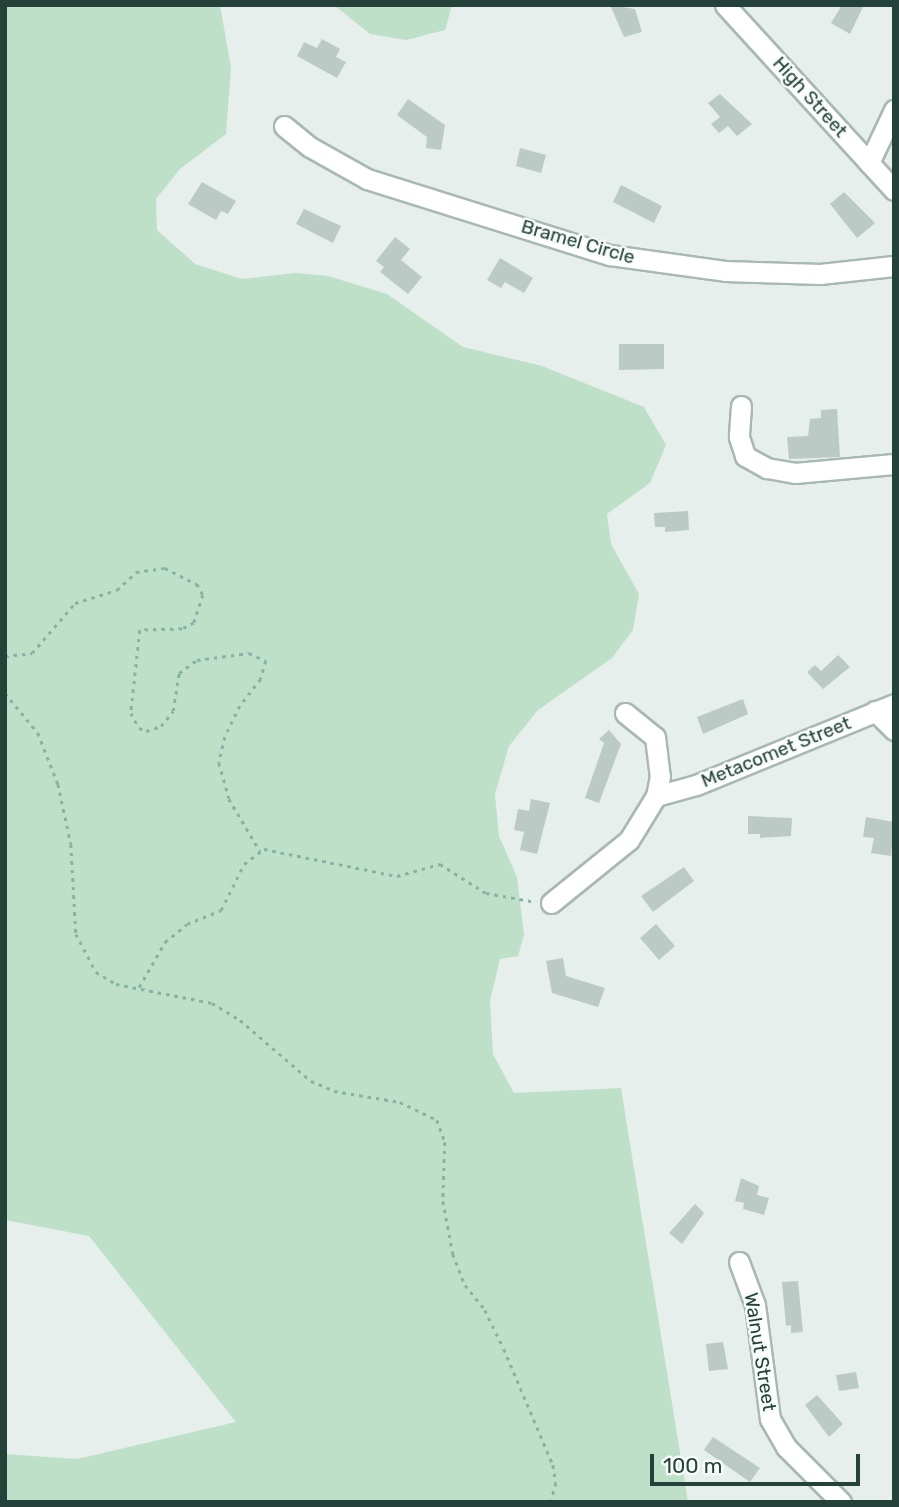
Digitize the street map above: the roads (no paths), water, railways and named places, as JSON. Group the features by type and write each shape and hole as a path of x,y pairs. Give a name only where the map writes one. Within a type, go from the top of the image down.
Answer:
{"street":[{"name":"High Street","path":"725,5 894,190"},
{"path":"869,163 894,110"},
{"name":"Bramel Circle","path":"284,126 310,147 367,178 610,255 675,267 737,271 820,274 894,266"},
{"path":"741,406 739,437 745,456 767,468 795,473 894,464"},
{"path":"885,707 894,730"},
{"name":"Metacomet Street","path":"656,796 696,785 885,707"},
{"path":"551,903 629,840 656,796 660,776 655,737 625,713"},
{"name":"Walnut Street","path":"739,1262 755,1305 770,1419 786,1447 841,1502"}]}
